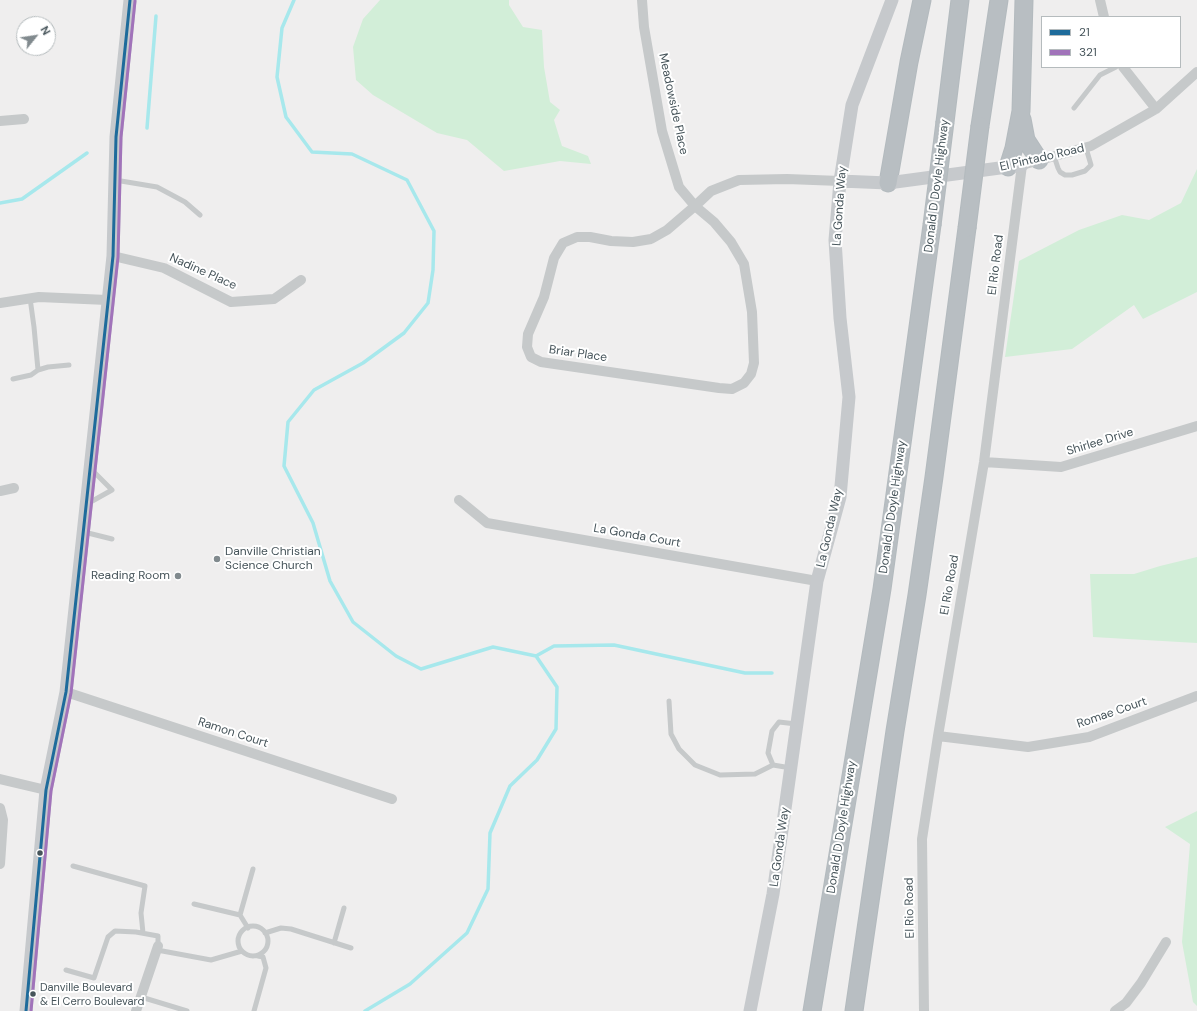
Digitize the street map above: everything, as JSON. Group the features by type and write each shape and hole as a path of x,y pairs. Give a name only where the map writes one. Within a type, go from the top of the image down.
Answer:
{"highway":[{"path":"888,183 922,0"},
{"name":"Donald D Doyle Highway","path":"812,1011 883,581 932,224 960,0"},
{"path":"854,1011 894,731 931,493 980,126 999,0"},
{"path":"1015,166 1014,148 1021,111 1024,0"},
{"path":"1021,111 1026,140 1046,158"}],"street":[{"path":"26,1011 46,790 66,692 107,300 113,256 116,137 130,0"},
{"name":"Meadowside Place","path":"642,0 644,27 662,131 679,187 695,206"},
{"name":"La Gonda Way","path":"750,1011 773,894 817,581 840,497 849,397 840,318 835,240 840,181 852,105 892,0"},
{"path":"1100,0 1104,16"},
{"path":"1124,68 1156,109"},
{"name":"El Pintado Road","path":"840,181 888,183 1015,166 1086,148 1156,109 1197,72"},
{"path":"0,121 24,119"},
{"name":"El Rio Road","path":"924,1011 922,839 984,462 1015,166"},
{"path":"695,206 711,191 739,180 787,179 840,181"},
{"name":"Briar Place","path":"695,206 714,222 731,242 744,264 752,312 754,364 751,374 744,384 732,390 541,362 531,357 526,347 528,334 544,297 554,258 563,243 577,237 633,242 650,239 667,230 695,206"},
{"name":"Nadine Place","path":"113,256 164,268 231,302 274,299 301,280"},
{"path":"0,303 39,297 107,300"},
{"name":"Shirlee Drive","path":"984,462 1061,467 1197,426"},
{"path":"0,491 14,488"},
{"name":"La Gonda Court","path":"459,500 487,522 817,581"},
{"name":"Ramon Court","path":"66,692 392,799"},
{"name":"Romae Court","path":"938,736 1028,747 1089,737 1197,696"},
{"path":"0,779 46,790"},
{"path":"0,808 3,820 0,864"},
{"path":"1115,1011 1126,1003 1141,983 1166,942"},
{"path":"136,1011 158,948"}],"lane":[{"path":"1074,108 1100,75 1114,68"},
{"path":"1046,158 1058,168 1060,172 1065,175 1072,175 1085,171 1091,165 1086,148"},
{"path":"114,180 157,187 185,202 200,215"},
{"path":"30,298 38,370"},
{"path":"13,379 31,375 48,366 69,365"},
{"path":"86,505 112,490 90,468"},
{"path":"83,532 112,539"},
{"path":"668,701 671,734 679,749 695,765 720,775 756,774 774,765 791,768"},
{"path":"774,765 768,753 772,731 779,722 797,724"},
{"path":"73,866 146,886 141,913 143,933"},
{"path":"240,915 254,869"},
{"path":"194,904 240,915 248,928"},
{"path":"334,943 344,908"},
{"path":"254,1011 266,968 263,957 249,955 242,951 238,942 239,938 244,930 248,928 258,927 267,937 267,947 257,956"},
{"path":"265,933 281,928 291,929 351,948"},
{"path":"66,970 94,978 108,937 115,931 143,933 158,936 158,948 212,960 242,951"},
{"path":"141,997 186,1011"}],"green space":[{"path":"380,0 509,0 509,5 523,27 542,30 544,67 550,102 560,110 554,120 562,146 588,156 591,164 560,161 504,171 467,140 437,133 373,95 356,80 353,47 363,19"},
{"path":"1197,169 1197,292 1143,319 1134,305 1072,349 1005,357 1019,261 1079,230 1122,215 1149,220 1181,203"},
{"path":"1197,557 1197,643 1093,637 1090,574 1134,574"},
{"path":"1197,811 1197,1006 1193,1002 1182,942 1190,844 1165,827"}],"waterway":[{"path":"294,0 282,28 277,77 286,117 312,152 352,154 407,180 434,231 433,270 428,303 404,333 363,363 314,390 288,422 284,466 313,523 330,581 353,622 396,656 421,669 493,647 536,656 557,687 556,729 537,760 510,786 490,833 488,889 467,933 410,984 365,1011"},
{"path":"147,128 156,16"},
{"path":"0,203 22,199 87,153"},
{"path":"536,656 554,646 614,645 745,673 772,673"}],"transit line":[{"name":"21","path":"26,1011 46,790 66,692 113,256 116,137 130,0"},
{"name":"321","path":"31,1011 51,791 71,693 118,257 121,137 135,1"}],"place":[{"name":"Danville Christian Science Church","path":"217,559"},
{"name":"Reading Room","path":"178,576"},
{"name":"Danville Boulevard & El Cerro Boulevard","path":"33,994"}]}
